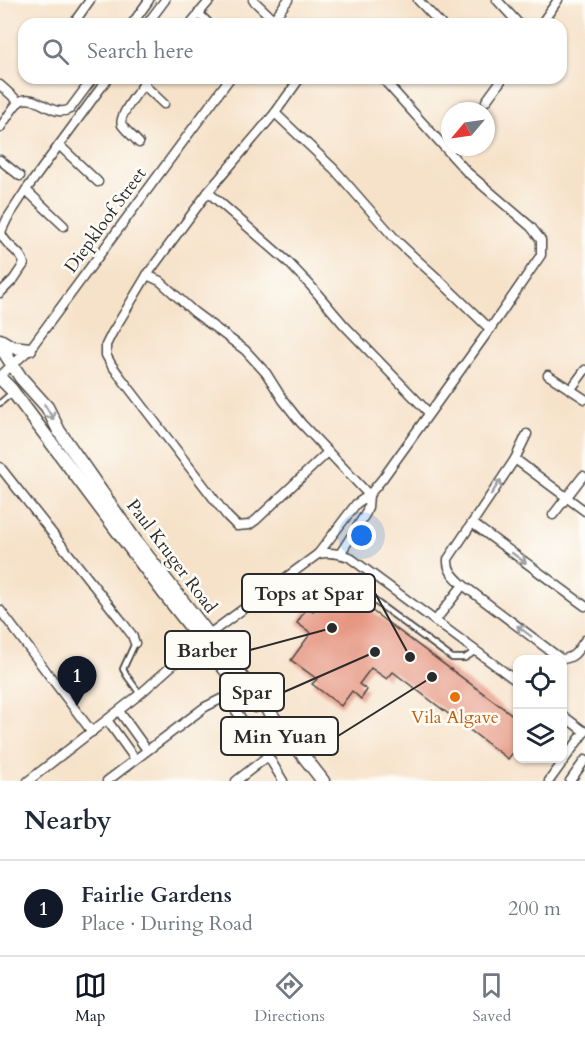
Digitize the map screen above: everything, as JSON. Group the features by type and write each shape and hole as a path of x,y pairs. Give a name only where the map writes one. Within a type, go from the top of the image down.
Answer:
{"street":[{"path":"77,18 90,0"},
{"path":"136,18 149,0"},
{"path":"152,18 165,0"},
{"path":"194,18 210,0"},
{"path":"253,0 268,18"},
{"path":"274,18 288,0"},
{"path":"418,0 435,18"},
{"path":"497,0 514,18"},
{"path":"545,18 558,0"},
{"path":"198,13 203,18"},
{"path":"0,128 19,102 32,100 59,112 65,112 70,109 89,84"},
{"path":"0,293 14,279 24,264 22,257 4,241 1,232 7,219 104,84"},
{"path":"140,143 121,120 144,84"},
{"path":"148,84 164,104"},
{"name":"Diepkloof Street","path":"0,377 30,350 226,84"},
{"path":"296,84 275,113 208,192 147,275 112,333 106,345 106,354 119,375 232,522 237,525 249,525 256,520 328,452"},
{"path":"28,781 119,711 205,638 318,554 356,504 369,495 541,255 541,240 531,227 467,172 387,84"},
{"path":"486,101 496,84"},
{"path":"0,85 19,102"},
{"path":"275,113 334,169 397,241 490,329"},
{"path":"59,145 98,182"},
{"path":"0,160 20,176"},
{"path":"26,190 64,226"},
{"path":"208,192 296,270 344,325 429,413"},
{"path":"147,275 160,281 194,312 245,350 266,373 301,423 369,495 366,513 340,554"},
{"path":"0,340 12,347 30,350"},
{"name":"Paul Kruger Road","path":"0,346 21,378 47,407 59,431 205,638 240,673 323,781"},
{"path":"571,389 585,370"},
{"path":"548,375 585,399"},
{"name":"Paul Kruger Road","path":"0,377 314,781"},
{"path":"527,434 515,459 448,559 447,566 463,585 561,659 569,659 585,640"},
{"path":"515,459 585,511"},
{"path":"0,467 120,619 135,643"},
{"path":"553,515 583,476"},
{"path":"472,523 585,606"},
{"path":"318,554 329,552 349,557 513,678"},
{"path":"435,621 463,585"},
{"path":"0,610 92,732"},
{"path":"107,781 205,707 220,699 231,704 283,781"},
{"path":"119,711 147,750"},
{"path":"549,781 585,731 567,718"},
{"path":"107,720 135,759"},
{"path":"236,781 268,756"},
{"path":"570,781 585,760"}],"lane":[{"path":"0,403 13,392"},
{"path":"286,578 301,596"},
{"path":"321,581 349,582 452,658 465,658 476,651"},
{"path":"135,643 123,669 140,694"}],"building":[{"path":"337,585 513,715 513,752 508,759 393,672 387,679 371,668 359,684 367,690 361,699 352,691 341,706 312,684 317,679 291,660 311,633 297,623 307,607 313,611 323,596 327,598"}],"place":[{"name":"Barber","path":"332,628"},
{"name":"Spar","path":"375,652"},
{"name":"Tops at Spar","path":"410,657"},
{"name":"Min Yuan","path":"432,677"},
{"name":"Vila Algave","path":"455,697"},
{"name":"Fairlie Gardens","path":"77,706"}]}
